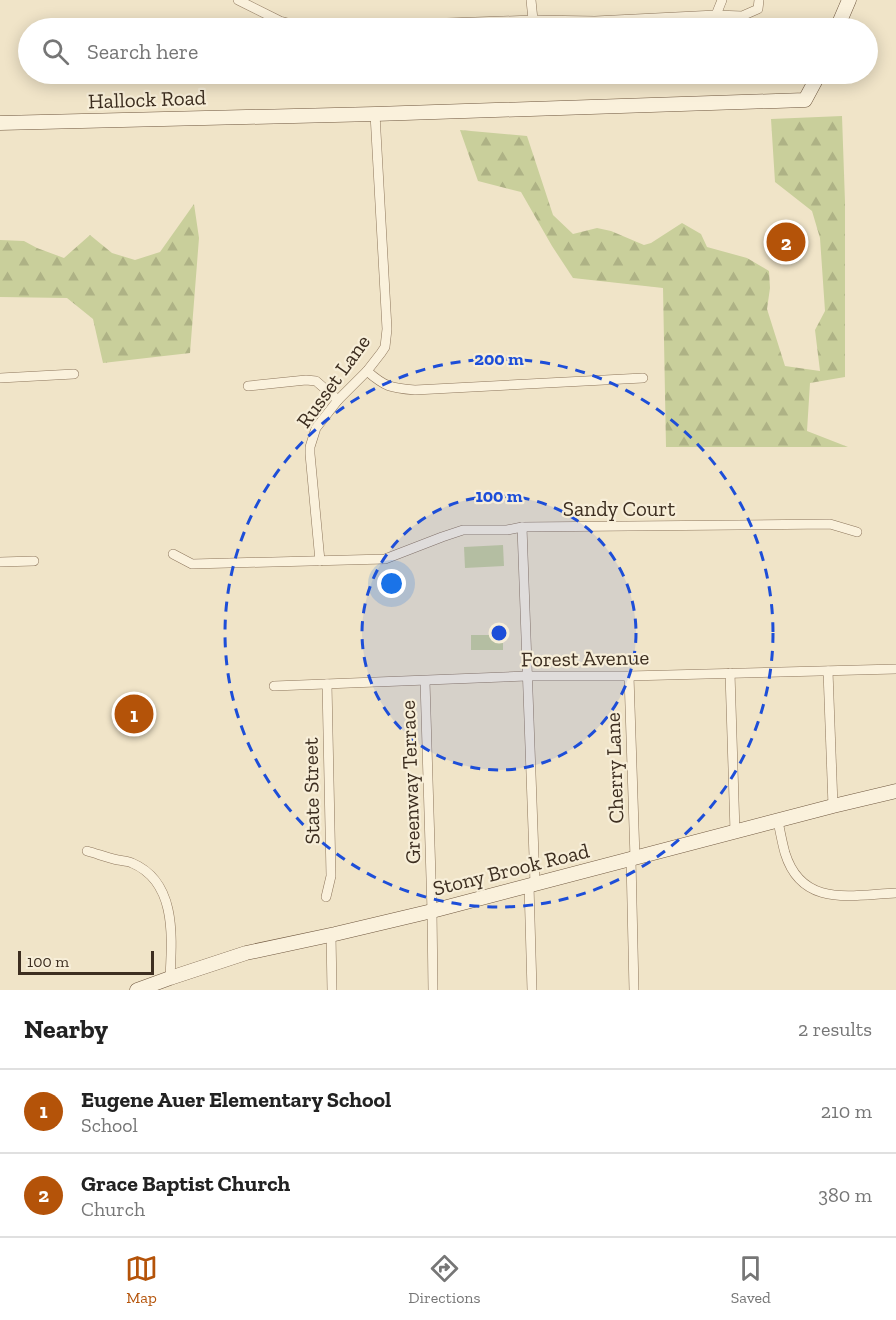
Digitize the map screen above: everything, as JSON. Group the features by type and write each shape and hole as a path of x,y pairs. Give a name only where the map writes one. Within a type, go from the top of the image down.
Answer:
{"street":[{"path":"238,0 274,18"},
{"path":"531,0 533,18"},
{"path":"716,15 722,0"},
{"path":"656,18 742,16 758,9 759,0"},
{"path":"841,18 849,0"},
{"name":"Hallock Road","path":"0,123 805,100 814,84"},
{"name":"Russet Lane","path":"320,561 310,447 316,428 338,400 367,371 385,347 387,329 375,114"},
{"path":"367,371 382,384 415,390 643,378"},
{"path":"0,378 74,374"},
{"path":"248,386 316,381 338,400"},
{"name":"Sandy Court","path":"173,554 192,564 385,559 463,530 507,530 522,527 830,524 857,532"},
{"path":"522,527 532,885 532,990"},
{"path":"0,562 34,561"},
{"name":"Forest Avenue","path":"274,686 527,676 629,676 896,669"},
{"path":"828,671 833,806"},
{"path":"730,673 735,832"},
{"name":"Cherry Lane","path":"629,676 634,990"},
{"name":"Greenway Terrace","path":"425,681 433,990"},
{"name":"State Street","path":"326,897 331,876 327,684"},
{"name":"Stony Brook Road","path":"137,990 246,953 432,911 896,791"},
{"path":"778,821 785,853 797,878 803,884 816,891 832,895 896,893"},
{"path":"87,851 130,862 152,877 160,887 171,921 170,978"},
{"path":"331,935 332,990"}],"green space":[{"path":"842,116 845,202 845,377 810,383 807,431 848,447 666,447 663,288 573,278 521,192 478,181 460,130 527,136 553,215 573,234 597,228 611,231 644,245 682,223 701,234 707,247 747,258 769,271 770,288 767,309 785,366 820,371 815,330 825,311 820,238 812,211 775,182 771,119"},
{"path":"194,204 199,238 190,353 103,363 93,319 67,298 0,297 0,240 24,241 64,258 90,235 112,253 135,260 160,252"},
{"path":"503,545 504,566 465,568 464,547"},
{"path":"471,635 503,635 503,650 471,650"}],"place":[{"name":"Grace Baptist Church","path":"786,242"},
{"name":"Eugene Auer Elementary School","path":"134,714"}]}
